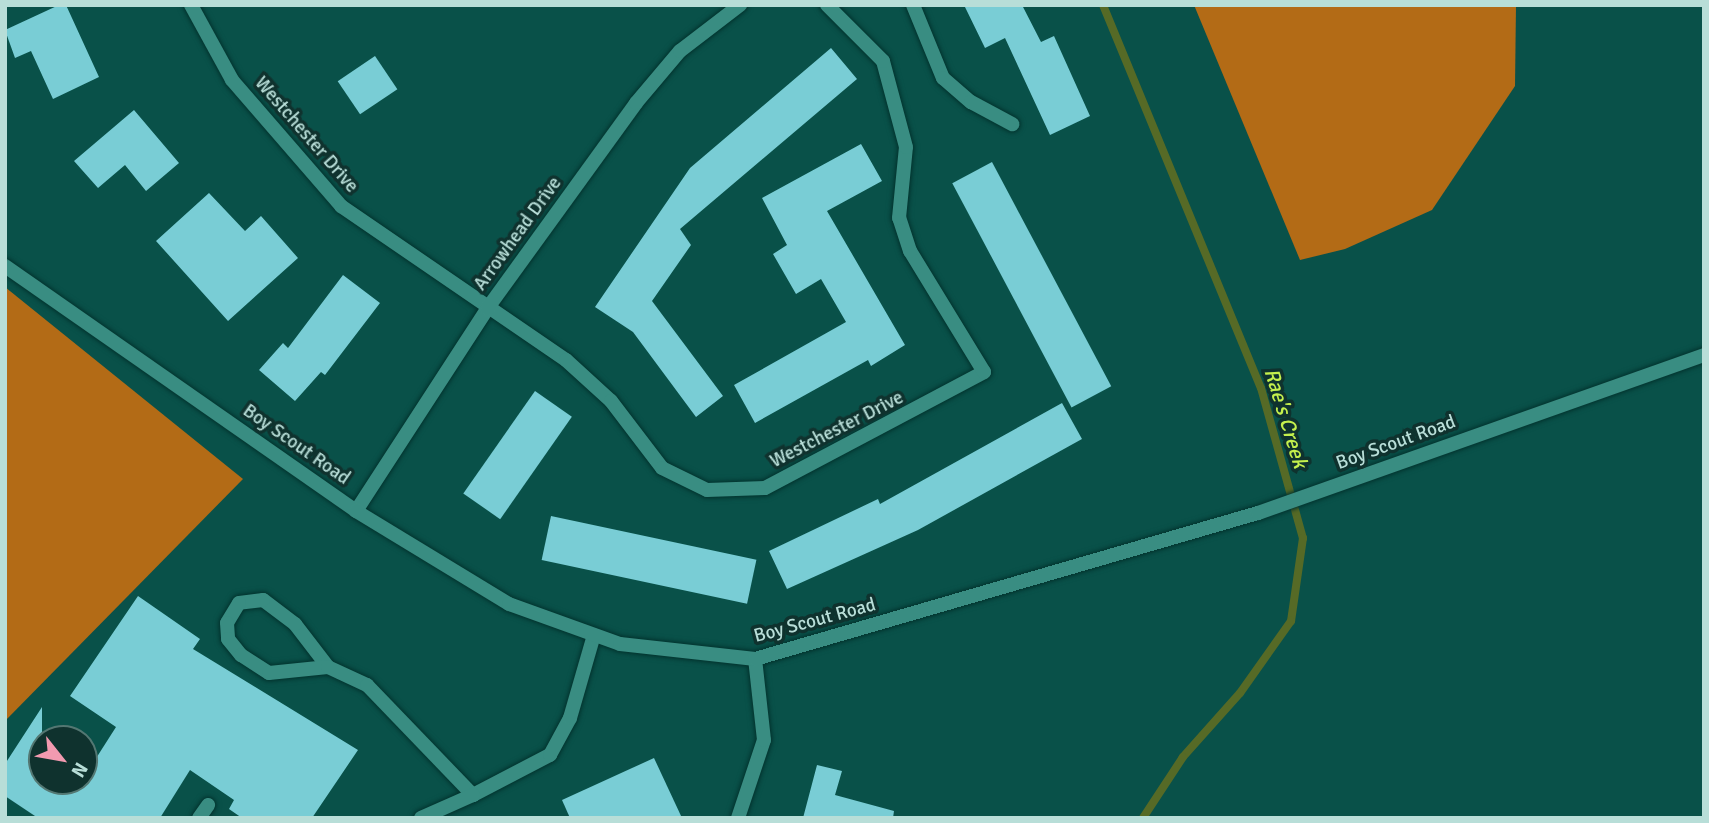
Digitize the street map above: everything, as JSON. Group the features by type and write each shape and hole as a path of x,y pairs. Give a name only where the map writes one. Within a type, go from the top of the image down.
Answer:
{"street":[{"name":"Westchester Drive","path":"191,5 232,80 341,206 584,376 611,401 662,468 707,490 765,488 984,372 910,251 899,219 906,147 883,61 827,5"},
{"name":"Arrowhead Drive","path":"356,511 487,309 636,103 680,51 740,5"},
{"path":"913,5 943,78 971,102 1012,124"},
{"name":"Boy Scout Road","path":"5,266 356,511 509,604 620,644 755,659 1258,513 1704,355"},
{"path":"328,667 269,673 241,655 228,639 227,622 239,603 263,600 295,624 328,667 367,685 473,794"},
{"path":"421,818 550,755 570,718 594,635"},
{"path":"738,818 764,740 755,659"},
{"path":"199,818 208,805"}],"shaded area":[{"path":"1194,5 1516,5 1515,86 1432,210 1345,249 1300,260"},
{"path":"5,287 243,479 5,721"}],"building":[{"path":"59,5 66,5 99,77 53,99 31,51 15,58 5,30"},
{"path":"964,5 1022,5 1041,42 1054,36 1090,116 1050,135 1005,38 985,48"},
{"path":"831,48 857,79 680,229 691,245 652,301 723,396 696,417 633,332 595,307 690,168"},
{"path":"375,56 397,89 360,114 338,81"},
{"path":"134,110 179,163 146,191 125,165 98,188 74,161"},
{"path":"861,144 882,181 827,211 905,345 871,366 868,360 755,423 734,385 846,322 821,279 796,294 773,254 787,245 762,198"},
{"path":"992,162 1111,386 1072,407 952,183"},
{"path":"209,193 245,231 261,216 298,258 228,321 156,241"},
{"path":"343,275 380,303 325,375 321,372 295,401 259,370 283,343 288,348"},
{"path":"535,391 572,417 500,519 463,493"},
{"path":"1062,403 1082,439 918,530 787,589 769,551 878,499 880,504"},
{"path":"551,516 756,560 747,604 542,560"},
{"path":"138,596 200,639 193,649 358,750 312,818 242,818 229,809 234,800 190,770 160,818 38,818 5,796 5,764 28,729 28,795 98,795 98,755 116,727 70,696"},
{"path":"42,707 42,725 30,725"},
{"path":"654,758 682,818 570,818 562,800"},
{"path":"817,765 842,771 835,795 894,811 893,818 803,818"}],"waterway":[{"name":"Rae's Creek","path":"1103,5 1261,388 1303,538 1291,621 1240,693 1183,757 1143,818"}]}
